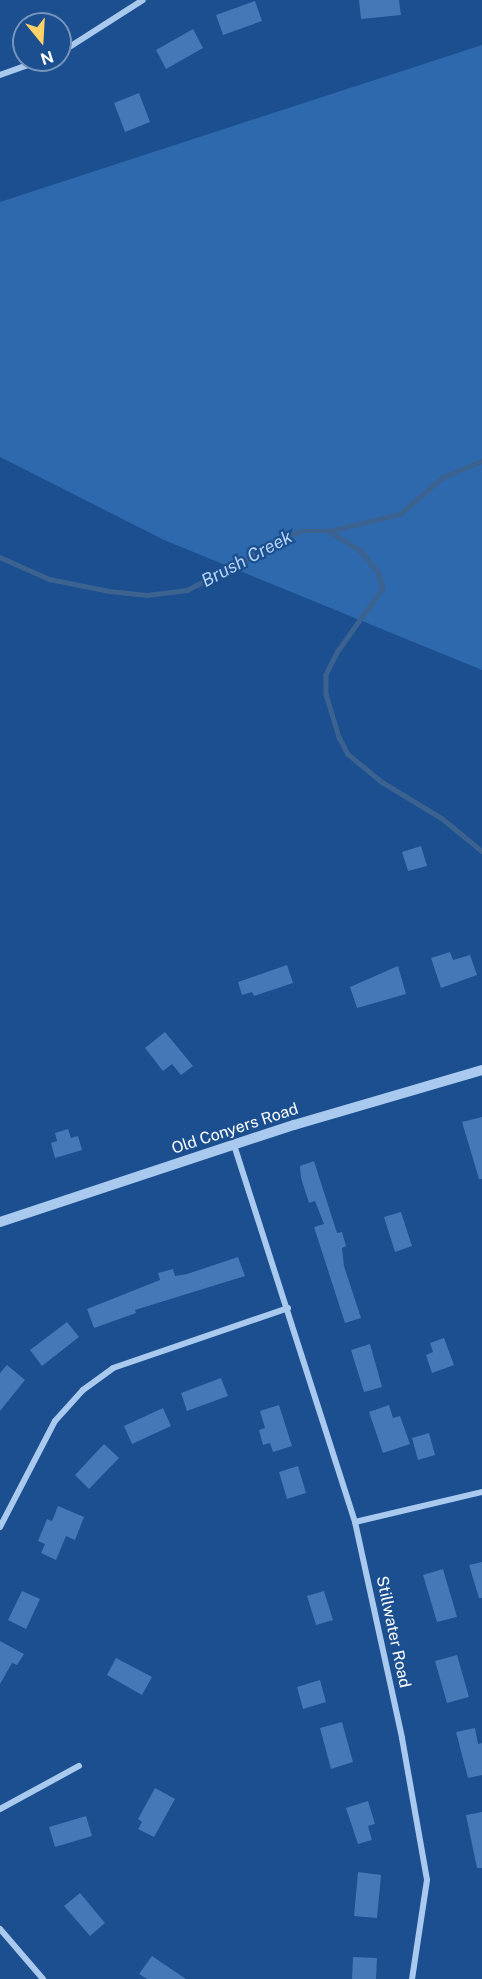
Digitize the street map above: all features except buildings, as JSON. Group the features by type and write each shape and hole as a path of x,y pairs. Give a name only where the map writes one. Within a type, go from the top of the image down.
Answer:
{"street":[{"path":"72,45 143,0"},
{"name":"Old Conyers Road","path":"0,1222 234,1145 482,1070"},
{"name":"Stillwater Road","path":"234,1145 355,1522 402,1738 427,1880 412,1979"},
{"path":"0,1527 55,1421 83,1390 113,1368 288,1308"},
{"path":"355,1522 482,1492"},
{"path":"0,1809 79,1766"},
{"path":"0,1929 43,1979"}],"shaded area":[{"path":"482,45 482,670 164,540 0,457 0,202"}],"waterway":[{"name":"Brush Creek","path":"0,557 49,579 109,591 147,595 187,590 300,531 329,531 400,514 443,477 482,461"},
{"path":"329,531 361,551 378,572 383,588 338,651 326,675 326,694 339,737 348,754 382,782 443,819 482,851"}]}
